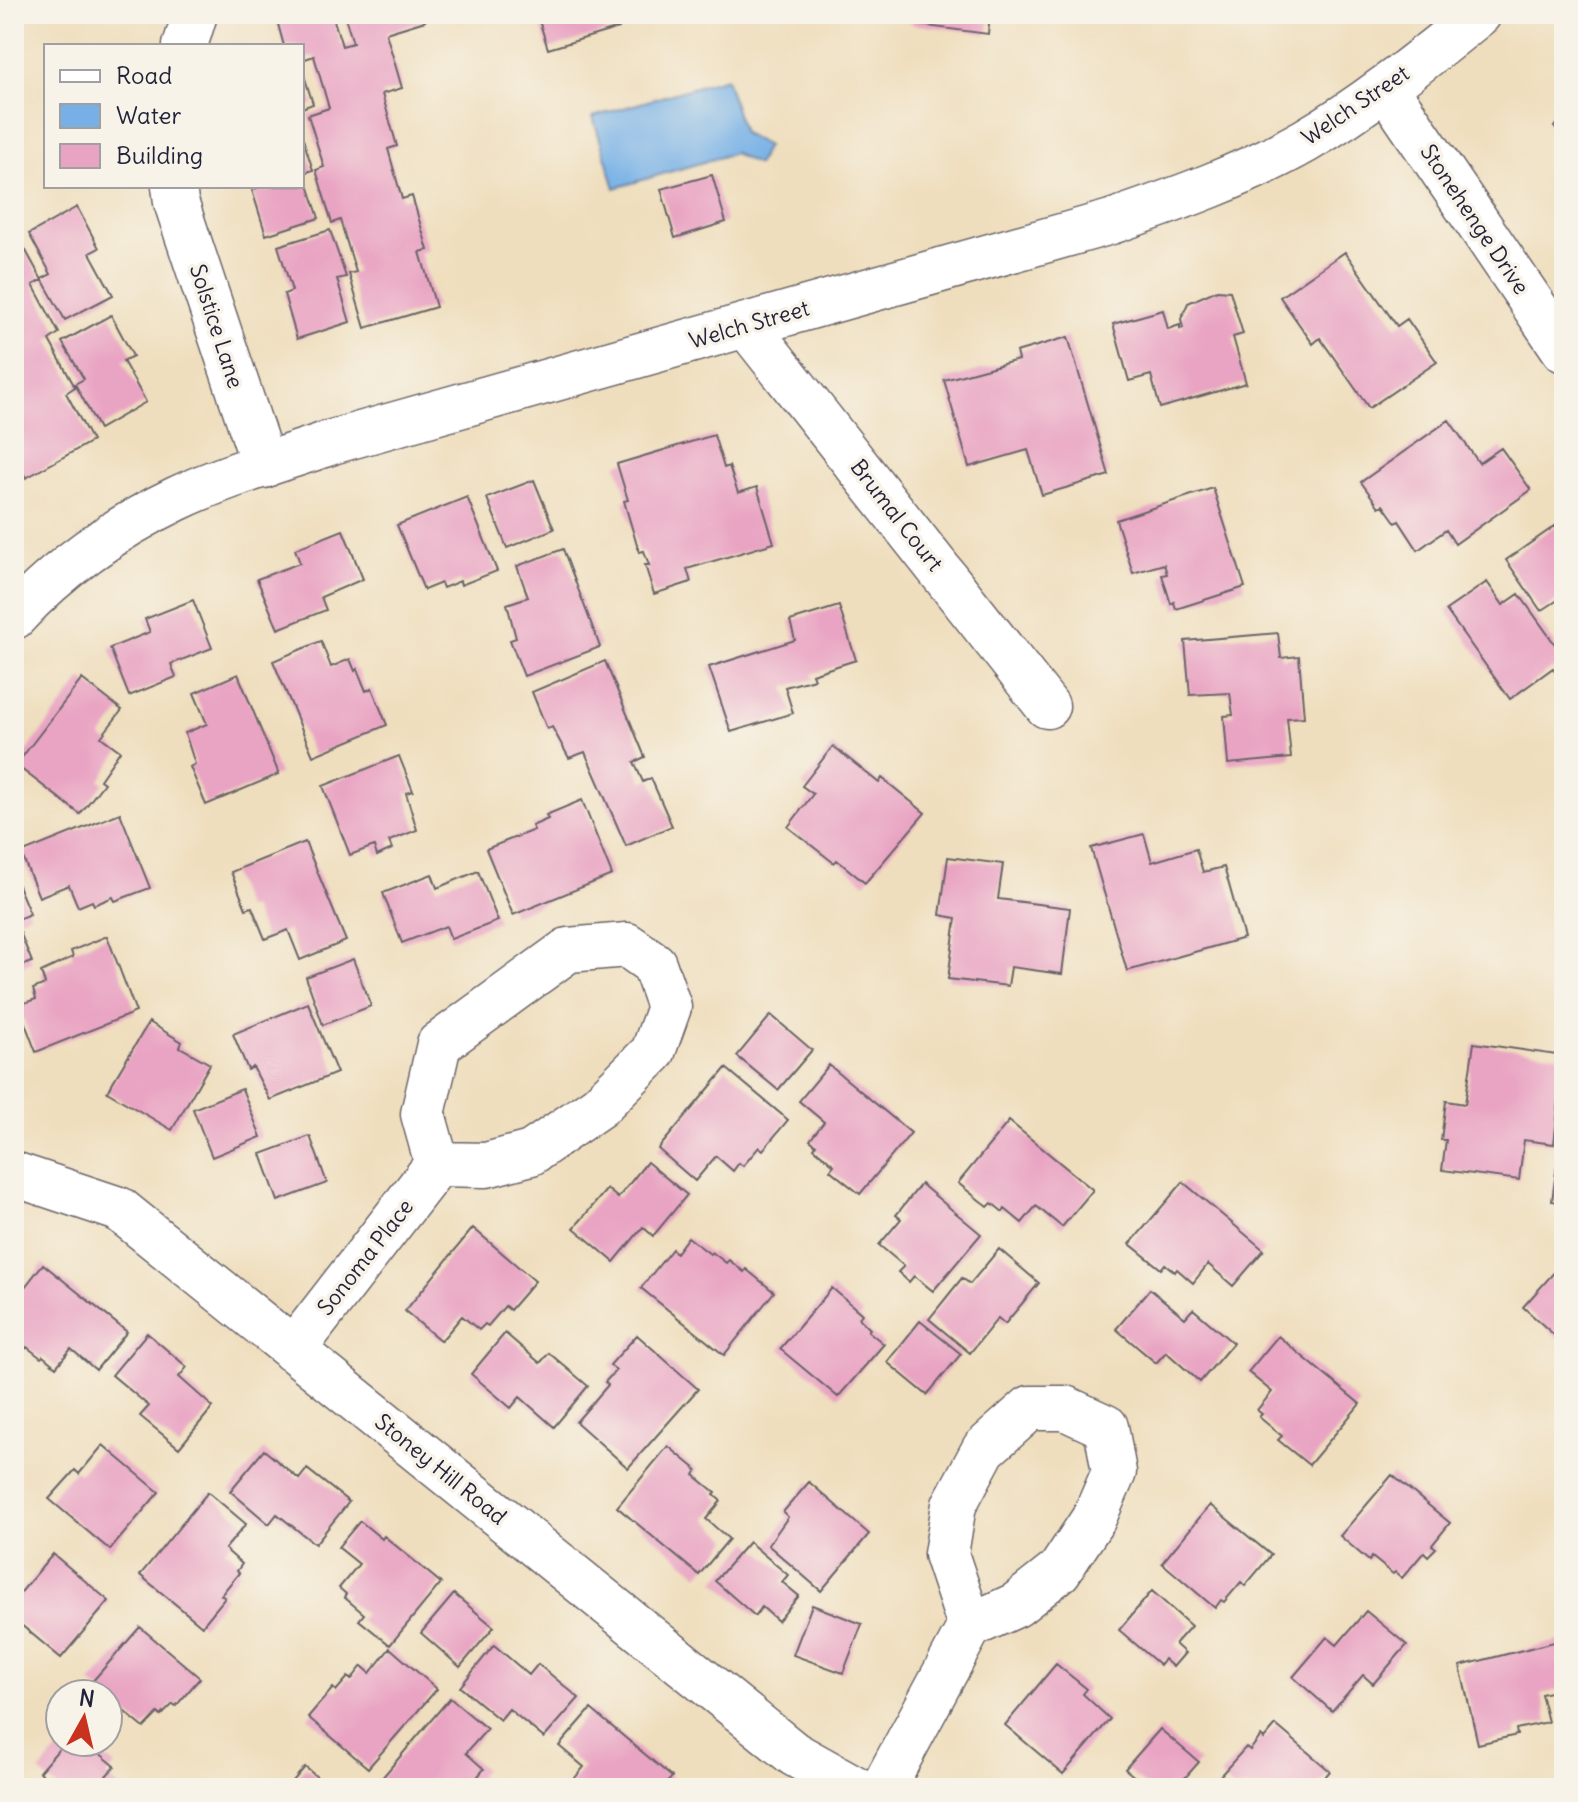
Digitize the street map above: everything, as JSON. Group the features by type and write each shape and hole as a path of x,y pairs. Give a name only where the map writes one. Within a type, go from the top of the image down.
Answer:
{"street":[{"path":"186,44 195,14"},
{"name":"Welch Street","path":"14,617 36,593 103,540 177,498 264,466 332,442 1111,222 1209,188 1304,141 1386,88 1479,14"},
{"name":"Stonehenge Drive","path":"1386,88 1564,350"},
{"name":"Solstice Lane","path":"174,188 176,202 264,466"},
{"name":"Brumal Court","path":"746,325 1047,706"},
{"path":"627,945 654,964 669,1007 653,1052 599,1106 531,1153 486,1165 437,1164 423,1114 439,1044 568,950 627,945"},
{"name":"Sonoma Place","path":"293,1350 437,1164"},
{"name":"Stoney Hill Road","path":"14,1174 119,1209 794,1754 855,1788"},
{"path":"883,1788 970,1626 1016,1605 1059,1571 1094,1518 1114,1472 1106,1427 1065,1408 1030,1408 984,1449 954,1505 946,1554 970,1626"}],"water":[{"path":"726,78 743,133 767,146 757,165 734,153 615,188 593,117"}],"building":[{"path":"287,14 332,14 342,46 353,43 344,14 422,14 425,21 386,33 402,88 382,94 397,146 388,149 402,199 412,196 428,250 420,252 436,307 365,328 349,274 356,272 340,220 332,223 316,170 324,167 308,115 329,108 314,56 304,59 304,44 283,44 276,17"},
{"path":"537,14 615,14 619,28 548,49"},
{"path":"913,14 990,14 988,34 911,24"},
{"path":"304,75 313,104 304,107"},
{"path":"1564,119 1564,139 1554,127"},
{"path":"304,142 313,170 304,173"},
{"path":"304,173 319,218 266,235 252,190 304,188"},
{"path":"712,175 726,222 675,238 661,189"},
{"path":"77,207 99,248 90,253 113,295 65,320 42,279 51,274 29,234"},
{"path":"14,229 42,280 33,285 59,333 49,340 75,387 66,393 92,441 26,478 14,456"},
{"path":"330,230 346,277 337,279 350,322 297,339 284,294 292,291 278,246"},
{"path":"1345,252 1397,326 1407,319 1437,362 1369,408 1320,338 1313,344 1280,297"},
{"path":"1217,290 1230,291 1243,334 1233,337 1246,383 1160,408 1151,375 1129,381 1113,324 1163,310 1168,329 1180,325 1180,329 1183,328 1181,319 1188,303"},
{"path":"111,315 133,356 123,361 146,402 99,429 75,384 84,379 62,342"},
{"path":"1068,337 1109,475 1042,495 1028,450 969,467 944,380 1018,360 1016,352"},
{"path":"1449,420 1479,463 1501,448 1531,490 1455,544 1446,530 1418,550 1399,521 1396,523 1383,505 1379,507 1361,482"},
{"path":"714,435 724,468 729,466 738,493 757,487 774,543 687,569 691,582 654,594 645,565 649,565 644,551 639,552 624,501 628,500 617,464"},
{"path":"534,480 554,529 507,548 487,498"},
{"path":"1213,488 1245,587 1176,609 1174,602 1171,604 1162,575 1167,574 1164,564 1133,573 1116,520"},
{"path":"467,497 497,571 461,585 460,581 443,588 441,583 424,590 397,525"},
{"path":"1555,526 1564,540 1564,596 1541,611 1506,560"},
{"path":"343,530 363,579 321,597 326,610 278,629 257,579 300,563 295,549"},
{"path":"563,549 600,647 524,676 510,640 516,638 507,604 528,597 517,566"},
{"path":"1487,582 1503,605 1519,594 1564,657 1564,664 1555,671 1553,668 1510,699 1446,610"},
{"path":"193,600 212,648 171,664 176,677 129,696 110,648 150,632 145,619"},
{"path":"839,606 856,660 812,674 814,679 785,687 793,713 731,732 709,667 795,640 790,621"},
{"path":"1278,633 1281,658 1299,656 1304,717 1287,718 1291,758 1228,764 1224,716 1233,715 1230,693 1190,695 1185,641"},
{"path":"321,641 331,667 350,659 366,691 372,688 387,725 313,756 273,661"},
{"path":"605,661 645,757 634,762 643,782 651,778 672,826 626,846 585,752 569,758 552,727 547,729 532,692"},
{"path":"238,674 279,774 206,805 190,767 195,764 185,733 207,724 194,693"},
{"path":"82,679 122,710 101,737 120,751 100,780 104,783 80,814 16,765"},
{"path":"833,746 879,783 882,778 925,813 865,883 788,827 813,794 802,786"},
{"path":"399,756 413,791 406,793 417,830 389,841 392,849 377,856 374,846 350,855 323,786"},
{"path":"582,800 612,875 513,915 486,849 534,830 532,826 548,819 546,815"},
{"path":"120,813 150,888 115,901 113,897 94,905 92,901 78,907 69,885 39,897 21,853"},
{"path":"1144,834 1152,862 1196,849 1203,872 1224,867 1244,938 1127,971 1091,848"},
{"path":"305,842 346,941 300,960 288,930 265,939 252,907 246,909 231,872"},
{"path":"948,857 1003,864 998,899 1070,908 1062,974 1011,967 1008,986 948,979 956,918 940,915"},
{"path":"478,871 498,921 451,939 446,926 402,943 383,893 432,874 437,888"},
{"path":"14,876 30,914 15,920 32,962 14,969"},
{"path":"107,936 136,1012 36,1052 18,1005 36,999 33,989 45,984 41,972 73,957 71,951"},
{"path":"353,959 371,1006 323,1025 306,977"},
{"path":"308,1003 337,1073 270,1100 253,1067 248,1070 233,1034"},
{"path":"771,1015 812,1050 778,1090 737,1056"},
{"path":"149,1022 182,1042 180,1047 210,1064 172,1130 107,1092"},
{"path":"1474,1043 1564,1056 1554,1144 1524,1140 1519,1180 1442,1170 1446,1140 1441,1140 1446,1101 1465,1104"},
{"path":"829,1065 911,1133 860,1194 830,1170 834,1165 814,1148 816,1145 810,1140 824,1122 799,1101"},
{"path":"726,1068 788,1120 763,1150 759,1147 743,1166 739,1163 733,1171 716,1156 695,1181 658,1149"},
{"path":"242,1089 261,1137 212,1157 193,1109"},
{"path":"1009,1121 1093,1190 1062,1227 1036,1206 1022,1223 1005,1209 1003,1212 992,1203 988,1207 958,1183"},
{"path":"1564,1129 1564,1203 1552,1201"},
{"path":"310,1136 327,1183 278,1201 261,1154"},
{"path":"647,1162 687,1195 653,1236 643,1227 614,1262 574,1228 607,1189 618,1198"},
{"path":"1183,1182 1264,1250 1233,1286 1208,1264 1193,1283 1177,1269 1175,1272 1165,1264 1161,1269 1130,1244"},
{"path":"921,1184 981,1234 933,1291 914,1276 909,1282 898,1272 904,1266 879,1245 901,1219 896,1215"},
{"path":"473,1228 535,1281 510,1310 505,1306 488,1326 485,1324 479,1330 462,1316 441,1341 405,1311"},
{"path":"688,1237 726,1263 729,1260 744,1272 746,1269 774,1292 724,1355 641,1288 672,1249 676,1253"},
{"path":"999,1249 1039,1283 1005,1324 998,1318 970,1353 929,1319 962,1278 970,1284"},
{"path":"43,1264 127,1332 96,1370 71,1349 56,1367 43,1356 41,1358 27,1347 24,1350 14,1342 14,1301"},
{"path":"1557,1269 1564,1274 1564,1344 1523,1307"},
{"path":"832,1288 862,1314 859,1318 870,1329 868,1331 884,1344 838,1397 780,1349"},
{"path":"1150,1289 1185,1318 1193,1309 1233,1343 1200,1382 1166,1352 1156,1363 1116,1329"},
{"path":"920,1321 961,1354 927,1395 887,1362"},
{"path":"147,1333 187,1367 179,1377 213,1407 179,1448 140,1416 149,1406 112,1375"},
{"path":"505,1333 540,1363 549,1353 588,1386 554,1427 520,1397 511,1408 471,1374"},
{"path":"637,1335 698,1389 628,1468 576,1422 608,1385 605,1382 616,1370 610,1365"},
{"path":"1278,1336 1360,1404 1309,1465 1278,1440 1282,1436 1259,1417 1262,1414 1257,1410 1272,1392 1248,1372"},
{"path":"103,1445 159,1492 110,1550 49,1499 75,1470 79,1474"},
{"path":"668,1446 697,1470 694,1475 721,1501 706,1519 729,1539 699,1575 617,1507"},
{"path":"264,1450 299,1479 307,1469 349,1502 315,1544 277,1514 269,1524 230,1491"},
{"path":"1392,1475 1450,1523 1432,1545 1436,1548 1428,1556 1424,1552 1402,1578 1372,1557 1369,1561 1340,1536"},
{"path":"809,1482 869,1534 821,1591 768,1545 788,1517 783,1512"},
{"path":"208,1492 246,1524 225,1549 242,1564 237,1571 239,1573 221,1595 225,1598 202,1626 140,1575"},
{"path":"1210,1505 1271,1555 1245,1586 1241,1582 1215,1608 1162,1563"},
{"path":"360,1521 382,1539 384,1536 441,1583 390,1645 359,1620 364,1614 344,1597 346,1594 339,1588 359,1564 338,1547"},
{"path":"749,1542 788,1575 782,1582 799,1596 778,1621 762,1607 755,1616 715,1581"},
{"path":"53,1554 109,1601 61,1658 14,1619 17,1597"},
{"path":"1152,1591 1191,1626 1175,1644 1185,1653 1173,1667 1164,1659 1160,1665 1119,1630"},
{"path":"454,1594 494,1627 460,1667 421,1633"},
{"path":"812,1605 862,1624 843,1673 793,1655"},
{"path":"1366,1611 1407,1645 1373,1684 1363,1675 1332,1711 1293,1677 1327,1637 1337,1645"},
{"path":"140,1627 200,1678 176,1706 173,1704 161,1716 158,1713 144,1728 124,1711 124,1678 95,1678"},
{"path":"1562,1640 1564,1689 1541,1694 1548,1722 1516,1729 1517,1735 1478,1744 1460,1666"},
{"path":"494,1645 529,1675 538,1664 579,1698 544,1738 509,1709 500,1720 460,1687"},
{"path":"390,1648 437,1689 368,1768 308,1717 333,1688 336,1691 348,1677 351,1680 362,1666 370,1673"},
{"path":"1056,1664 1087,1689 1083,1694 1110,1719 1063,1774 1005,1725"},
{"path":"450,1698 487,1729 466,1753 484,1769 478,1776 481,1778 472,1788 391,1788 381,1779"},
{"path":"591,1709 672,1777 663,1788 575,1788 570,1784 584,1767 559,1746"},
{"path":"1276,1725 1330,1771 1316,1788 1234,1788 1220,1776 1246,1747 1250,1750 1261,1736 1264,1739"},
{"path":"1160,1729 1199,1762 1176,1788 1148,1788 1125,1769"},
{"path":"51,1758 105,1758 115,1766 106,1776 120,1788 58,1788 39,1772"},
{"path":"305,1767 330,1788 287,1788"}]}
